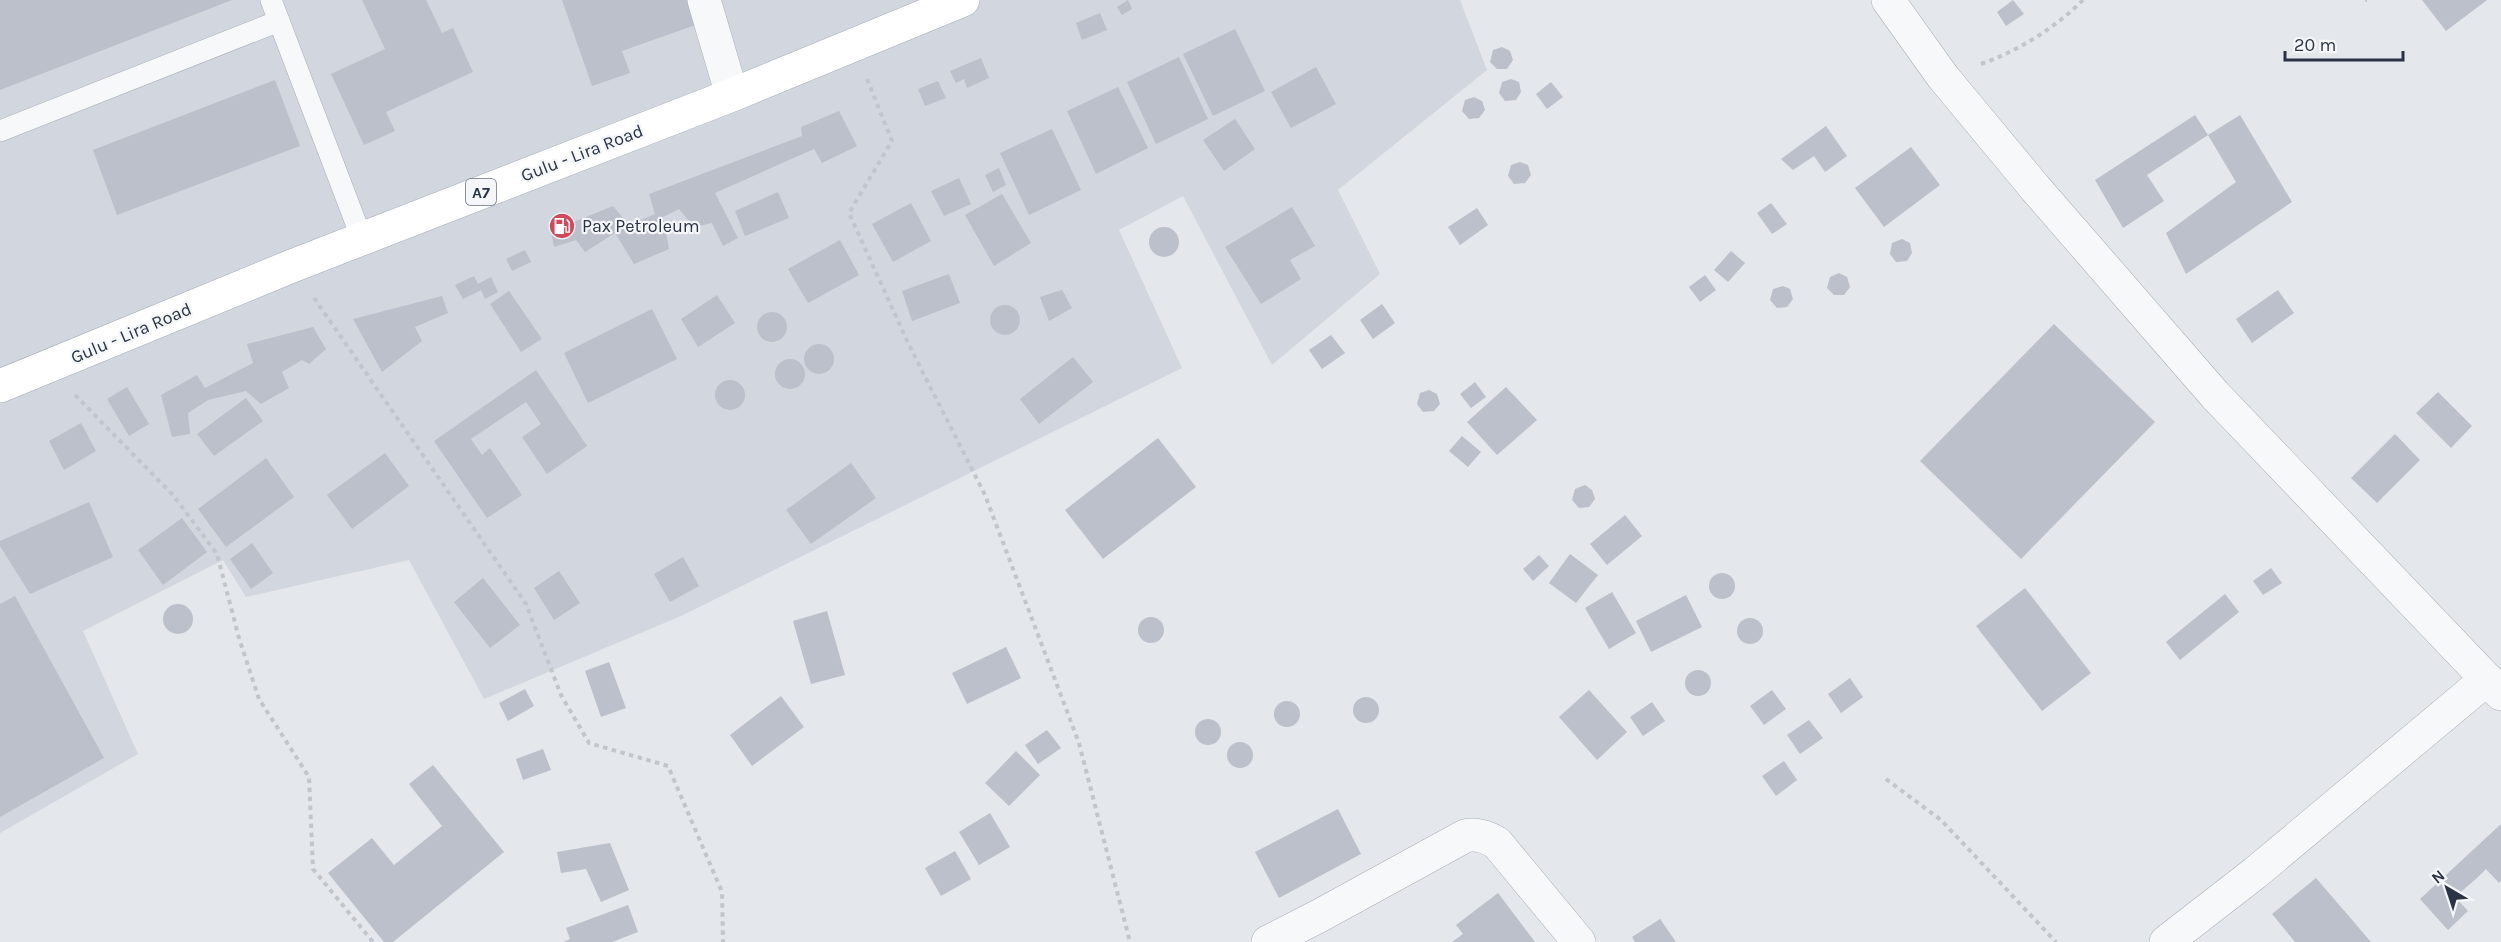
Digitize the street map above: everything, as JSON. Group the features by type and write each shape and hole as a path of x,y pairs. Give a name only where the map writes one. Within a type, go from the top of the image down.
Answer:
{"main road":[{"name":"Gulu - Lira Road","path":"0,386 292,266 732,95 963,0"}],"street":[{"path":"705,0 732,95"},
{"path":"1888,0 1944,77 2036,189 2215,395 2494,686 2166,942"},
{"path":"1268,942 1472,834 1497,843 1579,942"}],"lane":[{"path":"271,0 362,239"},
{"path":"0,131 279,21"}],"path":[{"path":"1944,77 2007,55 2068,15 2083,0"},
{"path":"853,46 892,141 849,213 908,343 985,495 1079,743 1130,942"},
{"path":"292,266 526,604 561,695 589,742 668,766 722,892 723,942"},
{"path":"48,368 173,495 217,554 239,638 259,699 309,777 313,869 373,942"},
{"path":"1886,779 1941,820 2056,942"}],"shaded area":[{"path":"0,0 1460,0 1487,70 1338,190 1380,274 1272,365 1183,196 1119,230 1182,368 681,616 484,699 409,560 246,597 223,560 83,631 138,754 0,833"}],"building":[{"path":"0,0 232,0 0,90"},
{"path":"362,0 426,0 442,33 453,28 473,72 386,112 395,131 364,145 331,74 385,49"},
{"path":"562,0 693,0 701,23 622,51 630,73 592,86"},
{"path":"1128,0 1132,9 1122,15 1117,7"},
{"path":"2013,0 2024,14 2006,26 1997,12"},
{"path":"2422,0 2487,0 2446,31"},
{"path":"1100,13 1107,30 1082,40 1076,23"},
{"path":"1235,29 1265,91 1213,116 1183,54"},
{"path":"1502,47 1510,51 1513,60 1507,69 1497,69 1490,62 1493,50"},
{"path":"1179,57 1208,119 1156,144 1127,82"},
{"path":"981,58 989,78 967,88 964,79 956,83 950,71"},
{"path":"1316,67 1336,104 1291,128 1271,92"},
{"path":"1511,79 1519,82 1521,92 1516,100 1505,101 1499,93 1502,82"},
{"path":"275,80 300,146 117,215 93,150"},
{"path":"938,81 946,98 925,106 918,89"},
{"path":"1551,82 1563,97 1547,109 1536,94"},
{"path":"1118,87 1148,148 1096,174 1067,111"},
{"path":"1474,97 1482,101 1485,110 1479,118 1469,119 1462,111 1465,100"},
{"path":"839,111 857,146 822,163 814,149 715,193 738,238 723,246 712,223 694,227 679,209 663,217 669,249 634,264 615,233 585,252 576,240 554,247 551,231 613,206 629,225 655,214 649,194 802,136 801,127"},
{"path":"2195,115 2208,135 2147,175 2164,201 2123,228 2095,180"},
{"path":"2240,115 2292,202 2186,274 2166,233 2236,182 2208,135"},
{"path":"1235,119 1255,149 1224,171 1203,140"},
{"path":"1826,126 1847,156 1825,172 1814,156 1793,170 1781,159"},
{"path":"1052,129 1081,190 1029,215 1000,153"},
{"path":"1911,147 1940,185 1884,227 1855,188"},
{"path":"1520,162 1528,165 1531,175 1525,183 1514,184 1508,176 1511,165"},
{"path":"999,168 1006,185 993,192 985,175"},
{"path":"959,178 971,204 944,216 931,191"},
{"path":"778,192 789,218 745,236 735,211"},
{"path":"1002,194 1031,243 994,266 965,215"},
{"path":"911,203 931,241 893,262 872,224"},
{"path":"1771,203 1787,224 1772,234 1757,213"},
{"path":"1292,207 1315,246 1290,260 1301,279 1261,304 1225,247"},
{"path":"1477,208 1488,225 1460,245 1448,227"},
{"path":"1164,227 1170,228 1178,236 1178,248 1170,256 1164,257 1158,256 1150,248 1149,242 1150,236 1158,228"},
{"path":"1902,239 1910,243 1912,253 1907,261 1896,262 1890,254 1892,243"},
{"path":"840,240 859,275 808,303 788,269"},
{"path":"525,250 531,262 512,271 506,259"},
{"path":"1731,251 1745,263 1728,282 1714,270"},
{"path":"1839,273 1847,277 1850,287 1844,295 1834,295 1827,288 1830,277"},
{"path":"949,274 960,303 912,321 902,291"},
{"path":"1705,275 1716,290 1700,302 1689,287"},
{"path":"474,276 478,284 491,277 498,292 485,299 481,290 463,299 455,285"},
{"path":"1783,286 1790,289 1793,299 1787,307 1777,308 1770,300 1773,289"},
{"path":"1062,290 1072,308 1049,321 1040,297"},
{"path":"2278,290 2294,313 2252,343 2236,319"},
{"path":"509,291 542,339 521,352 490,304"},
{"path":"717,295 735,323 698,347 681,319"},
{"path":"442,296 448,313 415,327 422,341 382,372 353,319"},
{"path":"1382,304 1395,323 1373,339 1360,320"},
{"path":"1005,305 1011,306 1019,314 1019,326 1011,334 1005,335 999,334 991,326 990,320 991,314 999,306"},
{"path":"652,309 677,359 588,403 564,353"},
{"path":"772,312 778,313 786,321 786,333 778,341 772,342 766,341 758,333 757,327 758,321 766,313"},
{"path":"2054,324 2155,422 2021,559 1920,461"},
{"path":"313,327 326,349 309,364 302,360 282,372 289,388 261,404 246,391 208,400 188,413 190,434 172,437 161,395 197,375 205,388 253,363 247,344"},
{"path":"1331,335 1345,353 1322,369 1309,350"},
{"path":"819,344 825,345 833,353 833,365 825,373 819,374 813,373 805,365 804,359 805,353 813,345"},
{"path":"1073,357 1093,382 1039,424 1020,399"},
{"path":"790,359 800,364 805,374 800,384 790,389 780,384 775,374 780,364"},
{"path":"536,370 587,446 547,474 522,437 541,424 526,402 471,439 482,455 490,448 522,495 487,518 434,441"},
{"path":"730,380 736,381 744,389 744,401 736,409 730,410 724,409 716,401 715,395 716,389 724,381"},
{"path":"1475,382 1486,397 1471,408 1460,394"},
{"path":"127,387 149,424 129,436 107,399"},
{"path":"1506,387 1537,420 1497,455 1467,422"},
{"path":"1429,390 1437,394 1440,404 1434,411 1423,412 1417,404 1420,393"},
{"path":"2438,392 2472,426 2451,448 2416,413"},
{"path":"246,398 263,421 214,456 197,434"},
{"path":"81,423 96,451 64,470 49,441"},
{"path":"2395,434 2420,460 2377,503 2351,478"},
{"path":"1462,436 1481,452 1468,467 1449,451"},
{"path":"1158,438 1196,487 1103,559 1065,510"},
{"path":"385,453 409,486 352,529 327,495"},
{"path":"266,458 294,497 226,547 198,509"},
{"path":"851,463 876,498 811,544 786,510"},
{"path":"1585,485 1592,490 1595,499 1589,507 1579,508 1572,500 1575,489"},
{"path":"89,502 113,557 30,594 0,546 0,541"},
{"path":"1625,515 1642,536 1607,565 1590,544"},
{"path":"182,518 207,552 163,585 138,550"},
{"path":"252,543 273,573 251,589 230,559"},
{"path":"1570,554 1598,575 1576,603 1549,583"},
{"path":"1539,555 1549,566 1533,581 1523,569"},
{"path":"683,557 699,586 670,602 654,574"},
{"path":"2271,568 2282,583 2263,595 2253,581"},
{"path":"559,571 580,603 554,620 534,588"},
{"path":"1722,573 1731,577 1735,586 1731,595 1722,599 1713,595 1709,586 1713,577"},
{"path":"483,578 520,625 490,648 454,602"},
{"path":"2025,588 2091,673 2042,711 1976,626"},
{"path":"1612,592 1636,633 1609,649 1585,608"},
{"path":"2225,594 2239,612 2180,660 2166,642"},
{"path":"1686,595 1702,627 1651,652 1636,621"},
{"path":"15,596 104,758 0,817 0,604"},
{"path":"178,604 188,609 193,619 188,629 178,634 168,629 163,619 168,609"},
{"path":"827,611 845,675 811,684 793,621"},
{"path":"1151,617 1160,621 1164,630 1160,639 1151,643 1142,639 1138,630 1142,621"},
{"path":"1750,618 1759,622 1763,631 1759,640 1750,644 1741,640 1737,631 1741,622"},
{"path":"1006,647 1021,678 967,704 952,673"},
{"path":"609,662 626,708 601,717 585,671"},
{"path":"1698,670 1707,674 1711,683 1707,692 1698,696 1689,692 1685,683 1689,674"},
{"path":"1850,678 1863,697 1841,713 1828,694"},
{"path":"525,689 534,706 508,721 499,703"},
{"path":"1589,690 1627,732 1597,760 1559,717"},
{"path":"1772,690 1786,709 1764,725 1750,706"},
{"path":"781,696 804,727 752,766 730,735"},
{"path":"1366,697 1375,701 1379,710 1375,719 1366,723 1357,719 1353,710 1357,701"},
{"path":"1287,701 1296,705 1300,714 1296,723 1287,727 1278,723 1274,714 1278,705"},
{"path":"1652,702 1665,721 1643,736 1630,717"},
{"path":"1208,719 1217,723 1221,732 1217,741 1208,745 1199,741 1195,732 1199,723"},
{"path":"1809,720 1823,738 1800,754 1787,735"},
{"path":"1047,730 1061,748 1038,764 1025,745"},
{"path":"1240,742 1249,746 1253,755 1249,764 1240,768 1231,764 1227,755 1231,746"},
{"path":"543,749 551,770 523,780 516,759"},
{"path":"1016,751 1040,775 1009,806 985,783"},
{"path":"1784,761 1797,780 1776,796 1762,776"},
{"path":"433,765 504,852 393,942 384,942 328,873 372,838 394,865 442,826 409,784"},
{"path":"1338,809 1361,854 1279,898 1255,852"},
{"path":"990,813 1010,847 979,865 959,832"},
{"path":"2501,824 2501,881 2499,883 2486,869 2455,897 2468,911 2448,930 2420,899"},
{"path":"610,843 629,890 601,902 586,869 561,873 557,852"},
{"path":"955,851 971,879 941,896 925,868"},
{"path":"2316,878 2371,942 2295,942 2272,914"},
{"path":"1498,893 1535,942 1452,942 1463,934 1456,925"},
{"path":"628,905 638,932 612,942 563,942 570,939 566,928"},
{"path":"1660,919 1676,942 1635,942 1632,937"}],"place":[{"name":"Pax Petroleum","path":"562,226"}]}
